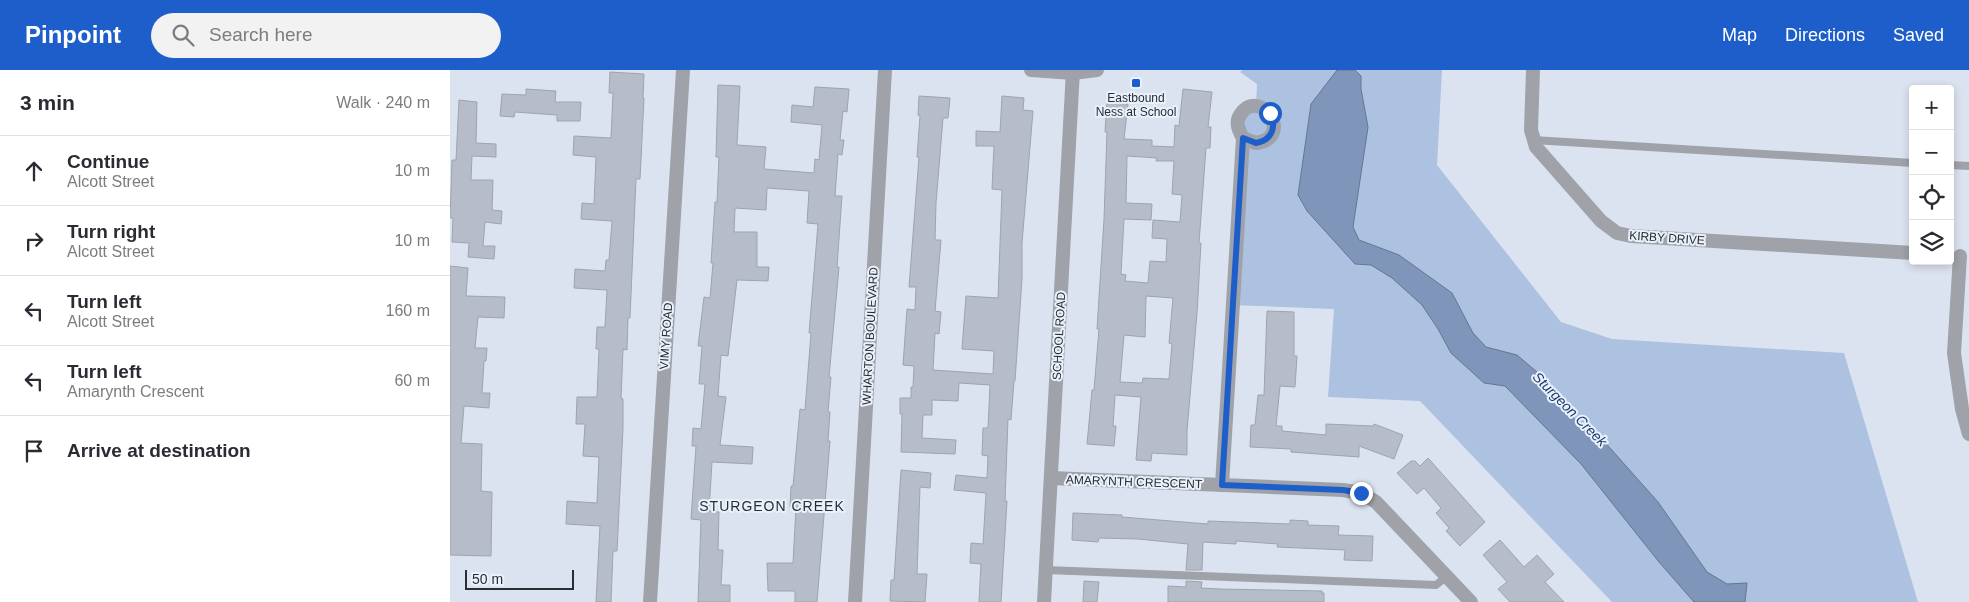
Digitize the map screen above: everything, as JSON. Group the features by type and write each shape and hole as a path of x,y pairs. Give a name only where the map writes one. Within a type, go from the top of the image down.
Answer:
{"street":[{"name":"VIMY ROAD","path":"650,602 683,70"},
{"name":"WHARTON BOULEVARD","path":"855,602 885,70"},
{"path":"1031,70 1097,70"},
{"name":"KIRBY DRIVE","path":"1533,70 1531,130 1533,140 1540,154 1601,221 1617,233 1630,236 1909,253"},
{"name":"SCHOOL ROAD","path":"1044,602 1073,71"},
{"path":"1222,485 1243,138"},
{"path":"1960,256 1954,353 1962,409 1969,434"},
{"name":"AMARYNTH CRESCENT","path":"1051,478 1343,490 1361,493 1376,502 1471,602"}],"lane":[{"path":"1533,140 1909,163"},
{"path":"1954,165 1969,166"},
{"path":"1046,570 1436,585 1447,576"}],"shaded area":[{"path":"1243,70 1442,70 1437,165 1561,322 1612,339 1844,353 1918,602 1612,602 1420,401 1328,397 1334,309 1232,305 1238,126 1256,106 1257,84 1240,72"},
{"path":"1337,70 1355,70 1361,76 1361,89 1368,127 1353,227 1359,240 1399,255 1452,293 1473,333 1486,347 1517,355 1537,372 1579,425 1602,439 1658,502 1707,572 1727,584 1747,583 1745,602 1694,602 1659,562 1581,464 1505,386 1484,383 1451,353 1422,305 1392,278 1371,265 1355,264 1307,211 1298,195 1311,104"}],"building":[{"path":"610,72 644,74 644,98 640,179 636,179 630,318 628,318 627,350 623,349 621,398 623,399 623,428 617,551 613,551 611,602 596,602 600,526 566,524 567,501 597,503 599,457 583,456 585,424 576,424 577,397 597,397 599,349 596,349 597,327 605,327 607,290 574,288 575,269 605,271 606,260 609,260 612,221 581,219 582,203 594,204 596,157 573,155 574,136 611,138 613,93 609,93"},
{"path":"718,85 740,86 737,145 766,147 764,169 814,173 815,159 819,160 822,125 791,122 792,105 813,107 815,87 849,89 847,112 843,111 840,140 844,140 842,155 838,154 835,196 842,196 837,267 839,267 829,377 831,377 828,441 830,441 817,602 795,602 795,591 768,591 767,563 793,563 796,507 790,507 791,486 793,486 800,409 805,410 818,224 807,223 809,191 767,188 766,210 735,208 734,232 757,232 757,267 769,267 768,281 737,280 728,356 721,355 718,396 726,397 720,445 753,447 752,464 712,462 709,511 719,512 718,550 723,550 721,585 730,585 730,602 698,602 701,520 691,519 696,446 692,446 693,428 701,429 705,384 699,384 702,346 698,346 704,297 710,298 713,263 711,263 719,157 716,157"},
{"path":"526,89 556,91 555,102 581,102 580,121 557,121 557,115 515,112 514,117 500,116 502,94 526,95"},
{"path":"1183,89 1212,92 1208,127 1211,127 1210,148 1206,148 1199,243 1201,243 1187,431 1187,455 1152,453 1151,461 1136,460 1141,397 1115,395 1113,426 1116,426 1114,446 1087,444 1099,329 1097,329 1104,219 1107,103 1128,104 1124,139 1152,140 1152,146 1174,147 1175,125 1179,126","holes":["1127,156 1157,158 1156,161 1174,161 1172,194 1182,195 1180,222 1153,220 1152,238 1167,239 1166,262 1150,261 1148,283 1125,281 1126,275 1121,274 1124,219 1151,220 1152,204 1126,203","1146,296 1173,298 1169,343 1172,344 1169,379 1143,378 1142,383 1120,382 1124,335 1145,337"]},
{"path":"919,96 950,98 948,118 943,118 936,203 935,240 941,240 935,311 941,312 939,334 935,333 933,370 993,374 994,351 962,349 966,296 998,298 1002,190 992,189 994,146 976,146 976,131 1000,132 1002,96 1024,98 1023,110 1033,111 1022,243 1022,279 1015,381 1011,420 1008,419 1005,501 1007,501 1001,602 979,602 981,564 970,563 971,543 983,544 986,493 954,490 956,475 987,478 988,456 982,455 983,428 988,428 990,385 959,383 958,401 932,400 932,415 923,415 922,438 956,440 955,454 901,452 902,414 900,414 900,398 911,398 911,387 913,387 914,366 903,365 907,309 915,310 916,287 909,287 919,157 917,157 920,116 918,115"},
{"path":"459,100 477,102 476,143 496,144 496,157 472,156 471,180 493,180 492,210 502,211 501,224 485,222 483,246 495,246 494,259 468,257 469,243 452,242 453,218 450,218 452,160 456,160"},
{"path":"450,266 468,268 466,296 505,297 504,318 478,317 475,348 487,348 486,361 484,361 482,393 490,393 489,408 464,406 461,443 482,444 481,491 492,492 491,556 450,555"},
{"path":"1267,311 1294,312 1294,356 1297,356 1295,387 1280,386 1276,426 1282,426 1282,431 1326,435 1326,424 1373,426 1374,424 1403,435 1394,459 1359,446 1359,457 1291,452 1291,449 1250,447 1251,425 1255,425 1258,395 1264,395"},
{"path":"1428,458 1485,522 1460,546 1446,531 1449,528 1436,513 1441,508 1424,488 1417,494 1397,473 1411,461 1415,461 1420,466"},
{"path":"901,470 931,473 930,488 920,487 917,574 927,574 925,602 890,601 891,580 894,580"},
{"path":"1073,513 1122,515 1122,517 1208,524 1208,521 1290,524 1290,520 1308,521 1308,525 1339,526 1338,535 1373,536 1372,561 1344,560 1345,550 1277,547 1278,544 1236,541 1236,544 1203,542 1202,570 1186,570 1188,544 1138,539 1099,538 1098,542 1072,540"},
{"path":"1500,540 1524,567 1537,555 1554,574 1545,582 1564,602 1510,602 1498,589 1507,582 1483,555"},
{"path":"1084,581 1099,582 1097,602 1083,602"},
{"path":"1186,581 1202,582 1201,588 1322,591 1324,593 1324,602 1168,602 1168,586 1186,587"}],"place":[{"name":"Eastbound Ness at School","path":"1136,83"}],"district":[{"name":"STURGEON CREEK","path":"772,506"}],"route":[{"path":"1270,113 1274,121 1274,130 1269,138 1256,143 1243,138 1222,485 1343,490 1361,493"}],"water label":[{"name":"Sturgeon Creek","path":"1570,409"}]}
